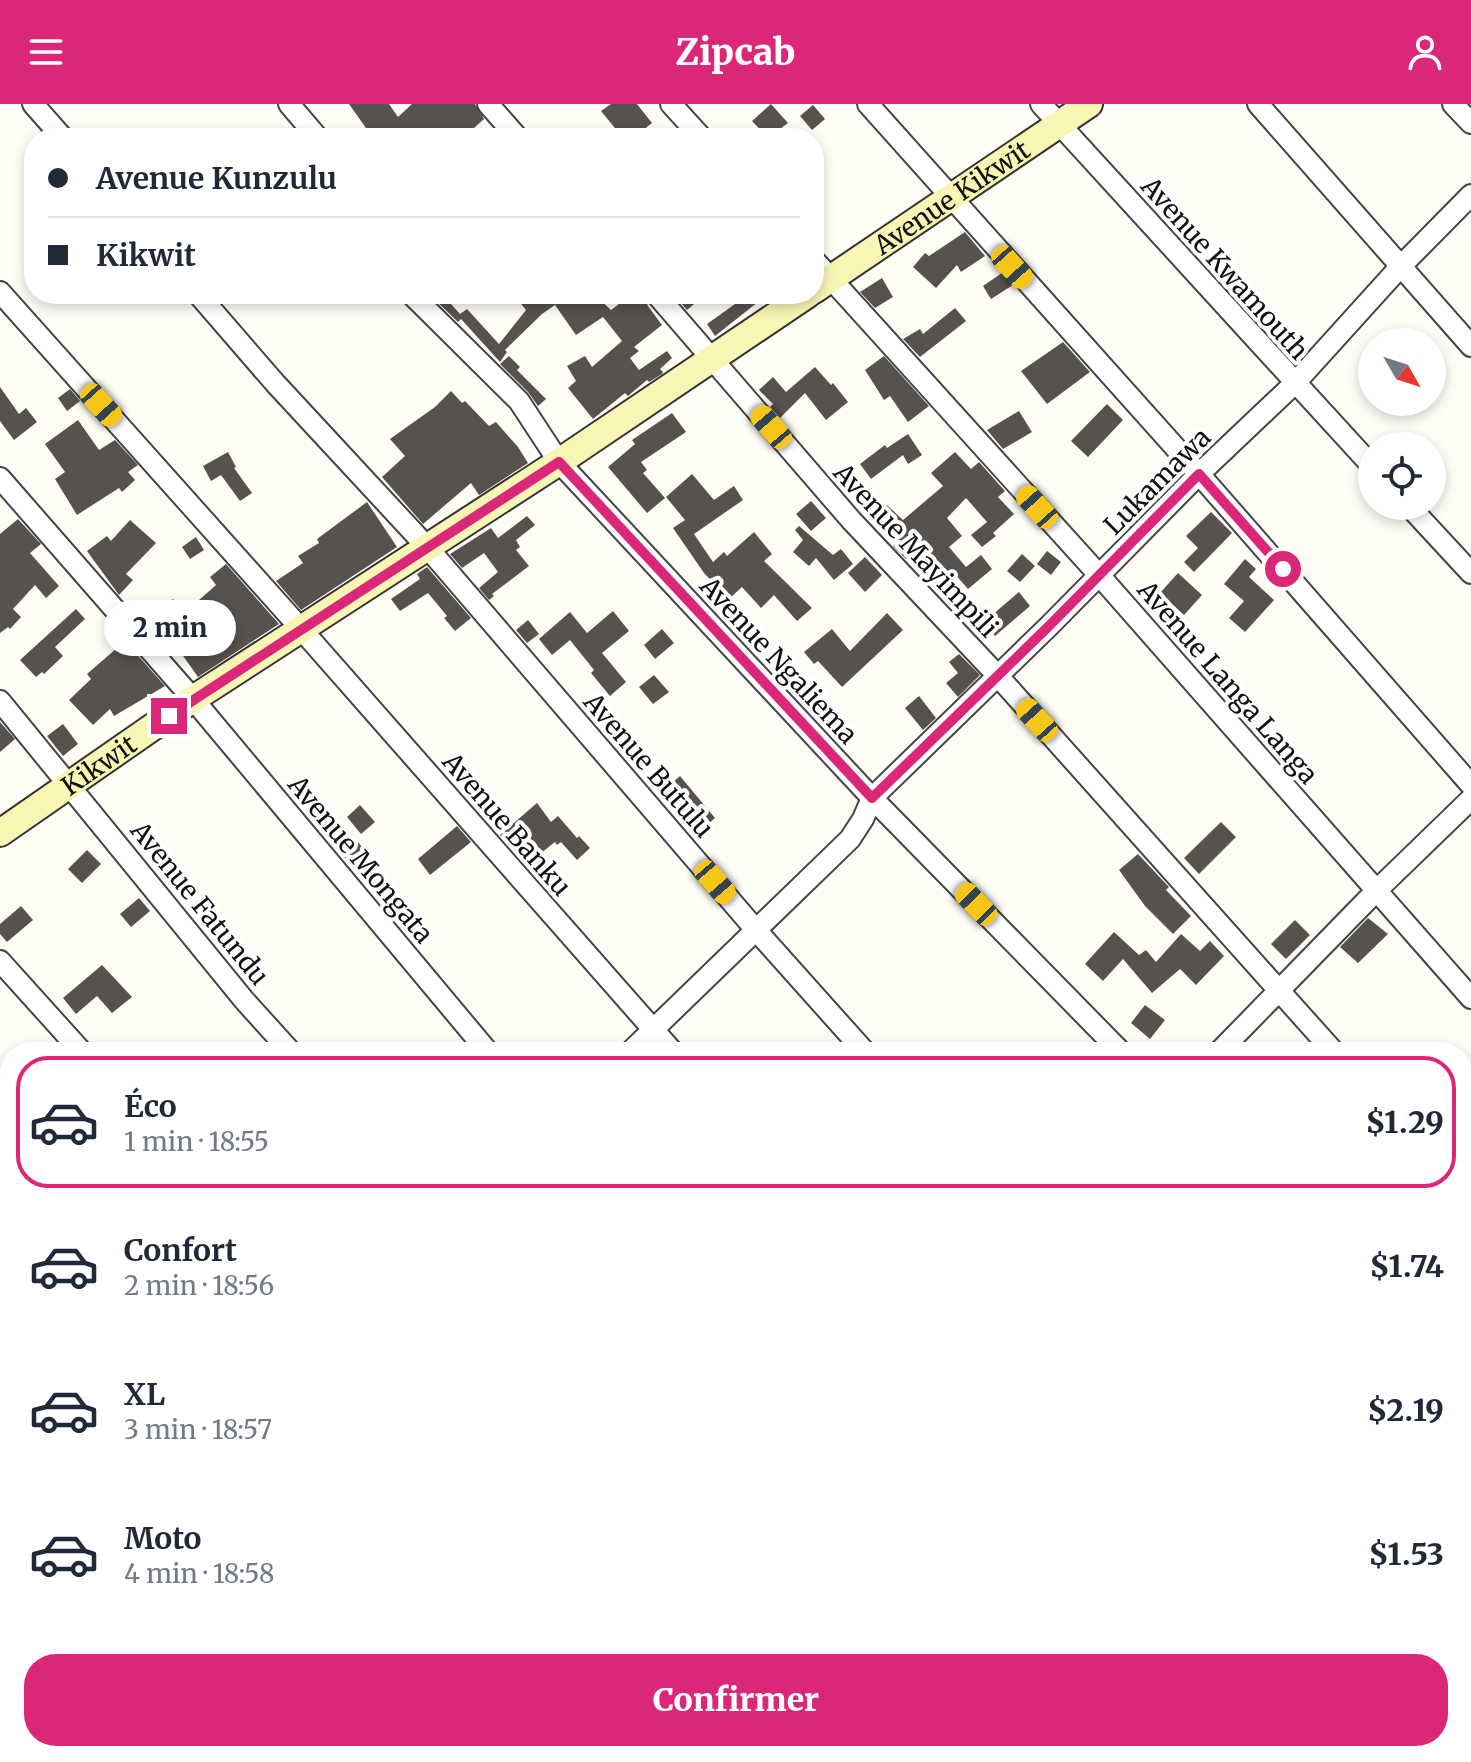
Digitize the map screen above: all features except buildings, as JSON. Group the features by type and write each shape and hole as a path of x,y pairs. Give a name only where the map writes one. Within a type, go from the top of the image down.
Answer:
{"main road":[{"name":"Avenue Kikwit","path":"824,274 949,198 1089,104"},
{"path":"559,462 793,304"},
{"name":"Kikwit","path":"0,833 193,699 559,462"}],"street":[{"path":"33,104 54,128"},
{"path":"289,104 309,128"},
{"path":"488,104 509,128"},
{"path":"671,104 693,128"},
{"path":"868,104 1199,474 1471,785"},
{"name":"Avenue Kwamouth","path":"1041,104 1358,451"},
{"path":"1258,104 1471,346"},
{"path":"1453,104 1471,123"},
{"name":"Lukamawa","path":"640,1042 850,839 872,798 1295,383 1400,267 1471,195"},
{"name":"Avenue Langa Langa","path":"824,280 1099,575 1471,998"},
{"name":"Avenue Banku","path":"0,292 664,1042"},
{"name":"Avenue Butulu","path":"207,304 275,383 427,547 856,1042"},
{"name":"Avenue Ngaliema","path":"421,304 519,401 559,462 872,798 1111,1042"},
{"name":"Avenue Mayimpili","path":"665,304 851,520 997,675 1325,1042"},
{"name":"Avenue Mongata","path":"0,478 193,699 480,1042"},
{"path":"1422,520 1471,573"},
{"name":"Avenue Fatundu","path":"0,701 244,1000 282,1042"},
{"path":"1229,1042 1471,799"},
{"path":"0,961 73,1042"}],"route":[{"path":"169,716 559,462 872,798 1199,474 1283,569"}]}
